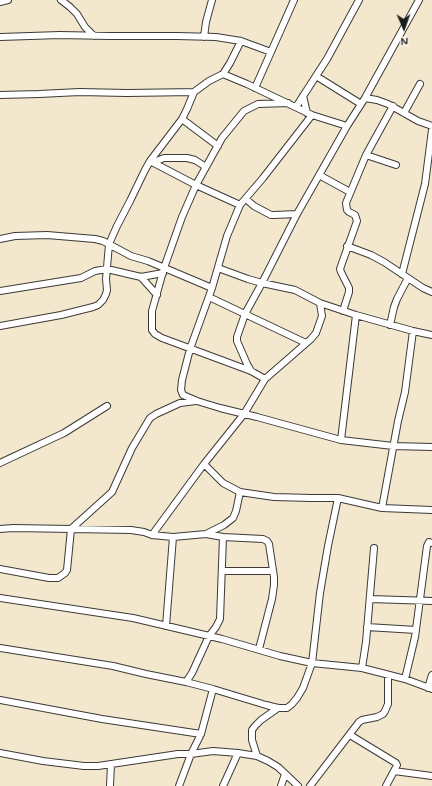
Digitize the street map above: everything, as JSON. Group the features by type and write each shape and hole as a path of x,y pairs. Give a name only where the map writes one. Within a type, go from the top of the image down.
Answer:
{"street":[{"path":"0,2 8,0"},
{"path":"61,0 77,14 85,27 94,36"},
{"path":"204,37 206,22 212,0"},
{"path":"255,88 294,0"},
{"path":"296,107 316,76 359,0"},
{"path":"251,370 246,364 237,341 245,314 262,284 297,214 347,126 363,101 419,0"},
{"path":"84,36 85,27"},
{"path":"0,37 60,35 204,37 241,41 271,52"},
{"path":"0,326 61,315 98,305 103,300 106,294 109,244 116,226 152,162 182,119 194,92 209,81 223,74 241,41"},
{"path":"223,74 263,91 310,114 347,126"},
{"path":"316,76 363,101 377,100 393,106 418,121 432,126"},
{"path":"404,113 420,84"},
{"path":"258,104 263,91"},
{"path":"0,95 80,92 194,92"},
{"path":"303,96 310,114"},
{"path":"265,379 251,370 162,338 155,334 152,330 151,315 176,231 196,185 222,138 244,111 258,104 288,103"},
{"path":"343,311 349,288 340,269 357,221 355,215 346,208 346,203 366,155 393,106"},
{"path":"310,114 291,143 240,205 227,236 212,288 190,348 181,390 183,395 197,401 341,440 393,446 432,447"},
{"path":"182,119 218,146"},
{"path":"402,274 425,184 430,159 432,130"},
{"path":"366,155 396,165"},
{"path":"152,162 164,158 187,158 195,160 206,167"},
{"path":"152,162 196,185 240,205"},
{"path":"319,175 350,192"},
{"path":"425,184 432,186"},
{"path":"246,199 254,206 271,215 297,214"},
{"path":"0,239 15,236 53,235 96,238 131,256 148,261 164,271 181,274 212,288"},
{"path":"347,246 371,255 423,288 432,292"},
{"path":"218,268 262,284 295,290 320,303 343,311 390,325 432,335"},
{"path":"0,291 81,278 96,271 107,269 141,277 164,271"},
{"path":"141,277 157,294"},
{"path":"390,325 396,299 408,278"},
{"path":"209,297 306,343"},
{"path":"152,535 204,464 244,414 265,379 316,333 322,316 320,303"},
{"path":"322,316 333,307"},
{"path":"341,440 356,315"},
{"path":"382,508 393,446 405,392 413,331"},
{"path":"0,569 49,578 62,576 67,570 71,529 112,492 132,448 150,418 180,403 197,401"},
{"path":"0,463 64,433 107,406"},
{"path":"204,464 223,483 240,492 274,497 338,498 382,508 432,508"},
{"path":"206,534 224,525 233,518 240,492"},
{"path":"0,648 113,666 213,688 278,708 287,708 297,698 303,688 312,663 320,593 338,498"},
{"path":"0,529 131,530 152,535 173,537 206,534 222,537 263,539 269,544 274,578 273,592 259,649"},
{"path":"166,626 173,537"},
{"path":"186,682 192,673 209,636 220,619 222,537"},
{"path":"405,679 416,630 427,546 429,542 432,543"},
{"path":"362,668 374,548"},
{"path":"222,572 272,571"},
{"path":"0,598 133,618 312,663 362,668 405,679 430,688 432,675"},
{"path":"370,599 432,601"},
{"path":"367,627 416,630"},
{"path":"310,786 359,722 383,714 388,704 388,675"},
{"path":"179,786 201,734 213,688"},
{"path":"0,700 96,718 201,734"},
{"path":"257,756 252,740 252,730 261,720 278,708"},
{"path":"350,734 396,763 397,765 386,786"},
{"path":"0,753 43,761 84,766 98,766 178,754 213,751 238,753 257,756 268,761 278,767 298,786"},
{"path":"223,786 238,753"},
{"path":"110,786 111,764"},
{"path":"394,771 432,776"},
{"path":"281,786 285,774"}]}
